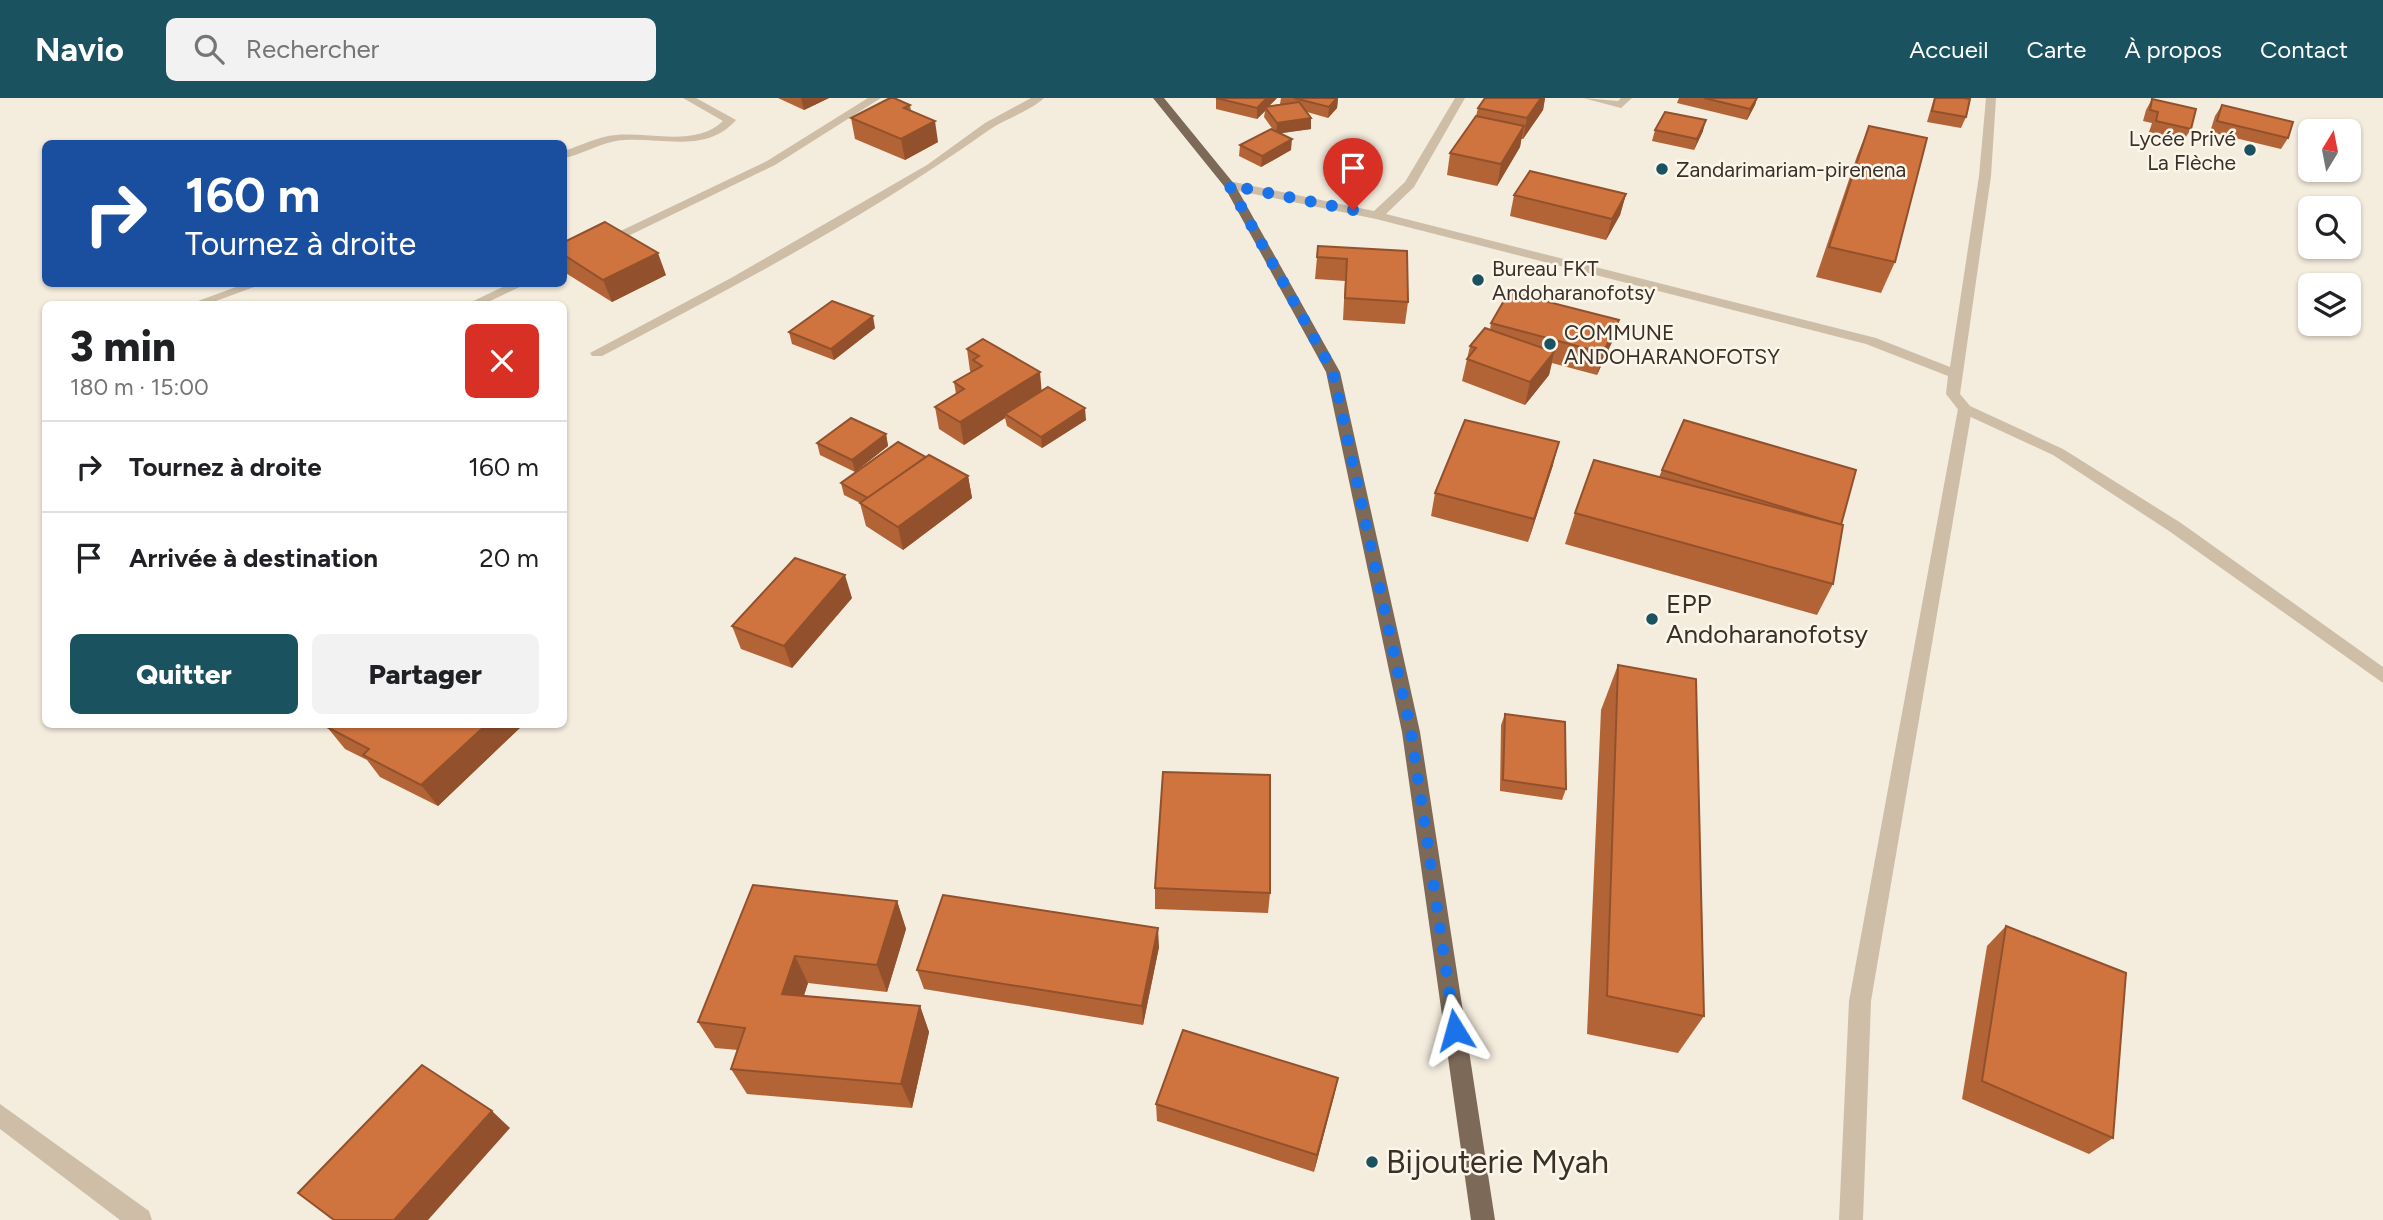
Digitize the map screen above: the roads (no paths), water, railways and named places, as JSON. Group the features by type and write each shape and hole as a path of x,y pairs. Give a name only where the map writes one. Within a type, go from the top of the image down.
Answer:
{"main road":[{"path":"1158,98 1229,185 1333,372 1411,732 1483,1220"}],"street":[{"path":"567,154 615,138 690,139 718,132 730,120 688,98"},
{"path":"567,262 771,163 876,98"},
{"path":"597,353 736,281 931,167 989,125 1039,98"},
{"path":"1377,215 1410,184 1460,98"},
{"path":"1588,98 1621,105 1627,98"},
{"path":"1991,98 1985,176 1954,394 1965,409 2058,452 2175,527 2383,676"},
{"path":"1229,185 1377,215 1871,341 1955,374"},
{"path":"206,301 246,287"},
{"path":"481,301 512,287"},
{"path":"1851,1220 1860,1001 1965,409"},
{"path":"0,1115 140,1220"}],"place":[{"name":"Lycée Privé La Flèche","path":"2250,150"},
{"name":"Zandarimariam-pirenena","path":"1662,169"},
{"name":"Bureau FKT Andoharanofotsy","path":"1478,280"},
{"name":"COMMUNE ANDOHARANOFOTSY","path":"1550,344"},
{"name":"EPP Andoharanofotsy","path":"1652,619"},
{"name":"Bijouterie Myah","path":"1372,1162"}]}
